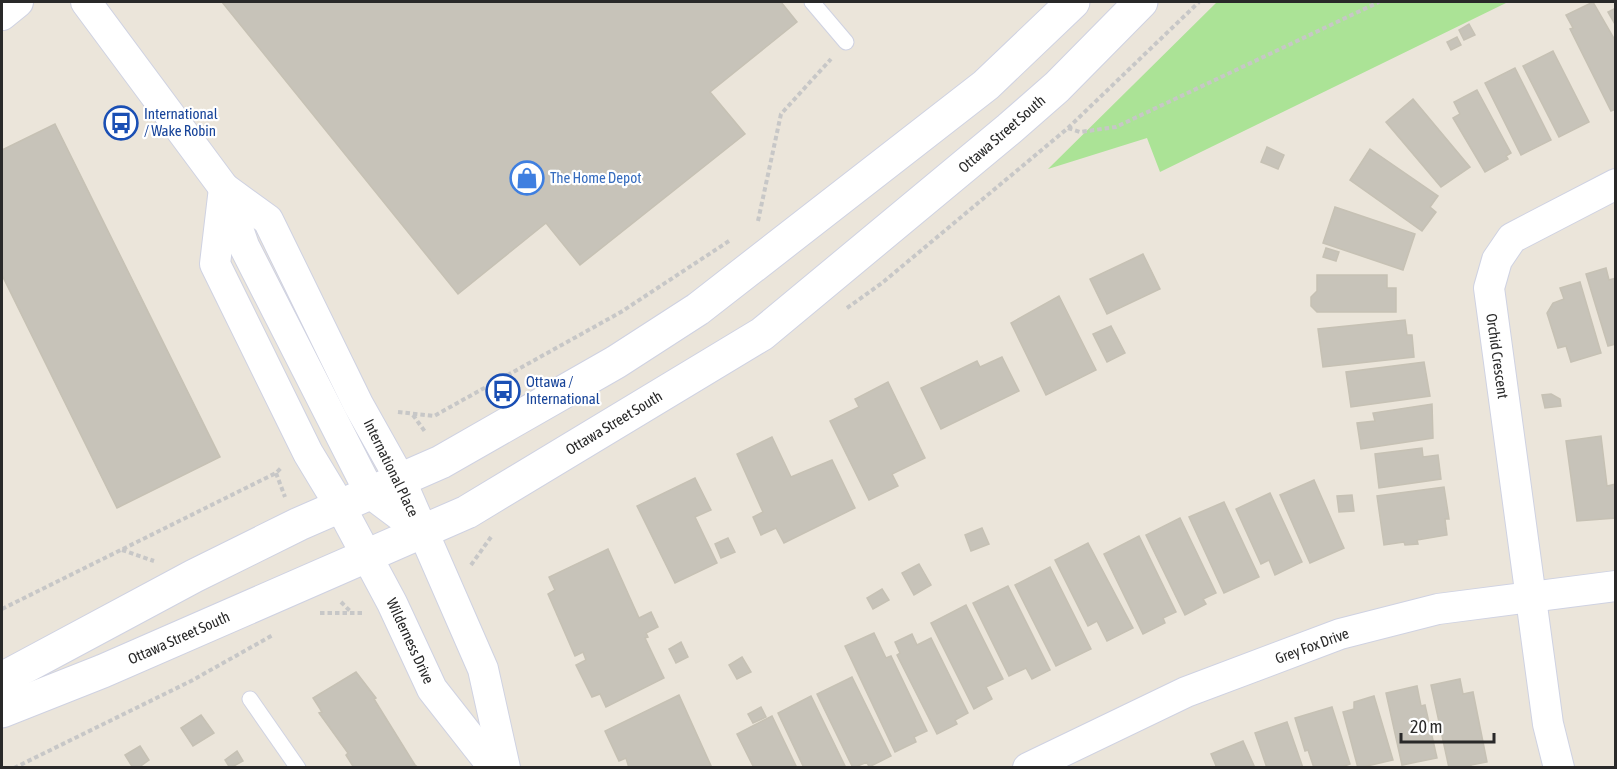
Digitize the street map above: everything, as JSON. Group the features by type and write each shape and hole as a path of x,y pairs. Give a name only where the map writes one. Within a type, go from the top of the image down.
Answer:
{"main road":[{"path":"2,679 195,576 340,506 441,462 616,362 698,309 986,85 1072,2"},
{"name":"Ottawa Street South","path":"2,711 103,671 366,554 467,512 762,334 1057,87 1141,2"}],"street":[{"path":"2,15 18,2"},
{"name":"International Place","path":"86,2 224,188 268,220 358,404 400,479 422,532"},
{"name":"Orchid Crescent","path":"1559,768 1548,724 1489,288 1497,260 1512,238 1616,184"},
{"path":"224,188 215,264 308,453 340,506"},
{"name":"International Place","path":"224,188 244,246 370,493 422,532"},
{"name":"Wilderness Drive","path":"340,506 392,603 432,689 494,768"},
{"path":"422,532 483,669 505,768"},
{"name":"Grey Fox Drive","path":"1028,768 1186,692 1340,634 1438,609 1616,586"}],"lane":[{"path":"812,2 846,42"},
{"path":"250,699 298,768"}],"path":[{"path":"1068,128 1080,132 1116,127 1379,2"},
{"path":"758,222 781,114 846,42"},
{"path":"748,228 767,215"},
{"path":"391,411 434,416 621,312 738,235"},
{"path":"413,415 423,426"},
{"path":"2,609 276,473 280,487"},
{"path":"312,615 352,613 337,599"},
{"path":"14,768 192,681 277,632"}],"green space":[{"path":"1217,2 1508,2 1160,172 1147,138 1048,169"}],"building":[{"name":"The Home Depot","path":"222,2 781,2 797,22 710,92 745,134 580,265 546,223 458,294"},
{"path":"1593,2 1616,42 1616,109 1611,111 1570,29 1573,28 1566,15"},
{"path":"1616,8 1616,26 1608,12"},
{"path":"1469,24 1475,35 1464,40 1459,30"},
{"path":"1457,37 1461,45 1451,50 1447,42"},
{"path":"1553,51 1589,122 1559,137 1523,66"},
{"path":"1515,68 1551,140 1521,155 1485,83"},
{"path":"1477,90 1511,153 1506,156 1508,159 1485,172 1453,118 1460,114 1454,102"},
{"path":"1413,99 1470,167 1441,187 1386,122"},
{"path":"55,124 220,457 117,508 2,275 2,150"},
{"path":"1267,147 1284,155 1278,169 1261,162"},
{"path":"1370,149 1438,196 1430,207 1436,212 1422,231 1350,180"},
{"path":"1335,207 1415,234 1403,270 1323,243"},
{"path":"1326,248 1339,252 1336,261 1323,257"},
{"path":"1143,254 1160,289 1107,314 1090,279"},
{"path":"1606,268 1609,280 1616,278 1616,344 1608,346 1586,274"},
{"path":"1317,275 1387,275 1387,288 1396,288 1396,312 1317,312 1311,306 1311,297 1317,291"},
{"path":"1580,282 1601,353 1571,362 1566,346 1558,348 1547,313 1553,303 1564,299 1560,288"},
{"path":"1059,296 1096,370 1046,395 1011,323"},
{"path":"1405,320 1407,335 1412,335 1414,357 1323,367 1318,329"},
{"path":"1111,326 1125,353 1107,362 1093,334"},
{"path":"1002,357 1019,391 941,429 921,388 977,361 980,367"},
{"path":"1424,362 1430,396 1351,407 1346,372"},
{"path":"888,382 925,458 892,474 898,486 869,500 830,421 859,407 855,399"},
{"path":"1551,394 1560,399 1561,406 1545,408 1542,395"},
{"path":"1432,404 1433,438 1361,449 1357,423 1375,421 1373,413"},
{"path":"1601,436 1607,486 1616,484 1616,518 1577,521 1566,441"},
{"path":"772,437 791,477 832,460 855,508 784,543 776,528 761,535 753,517 763,512 737,454"},
{"path":"1422,448 1423,457 1438,455 1441,479 1379,488 1375,454"},
{"path":"695,478 711,510 695,517 717,563 675,583 637,506"},
{"path":"1314,480 1344,548 1310,563 1280,495"},
{"path":"1444,487 1449,519 1445,519 1447,535 1417,540 1418,544 1405,545 1404,542 1384,545 1377,496"},
{"path":"1270,493 1302,562 1275,575 1269,560 1261,564 1236,509"},
{"path":"1352,495 1354,511 1339,512 1337,496"},
{"path":"1224,502 1259,577 1224,593 1189,517"},
{"path":"1180,518 1216,593 1203,599 1206,604 1185,615 1146,535"},
{"path":"982,528 989,544 971,551 965,535"},
{"path":"1139,536 1176,612 1163,618 1165,623 1143,634 1104,554"},
{"path":"728,538 735,552 721,558 715,544"},
{"path":"1088,543 1133,628 1107,641 1097,621 1088,626 1055,560"},
{"path":"608,549 639,618 651,612 658,627 646,633 648,637 645,638 664,678 606,707 600,694 592,697 576,665 586,660 583,652 575,656 548,594 555,590 549,577"},
{"path":"919,564 931,585 914,595 902,573"},
{"path":"1050,567 1091,649 1056,666 1015,585"},
{"path":"1008,586 1050,670 1032,679 1026,668 1009,676 973,603"},
{"path":"882,589 889,600 873,609 867,598"},
{"path":"966,605 1003,679 986,687 992,699 974,709 931,623"},
{"path":"874,633 886,658 891,656 927,731 914,737 916,742 895,752 845,646"},
{"path":"912,634 917,645 931,638 968,713 955,720 957,724 937,734 897,655 900,653 895,642"},
{"path":"681,642 688,657 676,663 669,649"},
{"path":"742,657 751,672 737,679 729,665"},
{"path":"356,672 376,698 374,699 419,768 354,768 346,755 348,753 319,713 322,712 313,698"},
{"path":"852,677 891,756 869,767 867,762 853,768 817,694"},
{"path":"1460,679 1463,694 1473,692 1487,762 1471,765 1471,768 1449,768 1431,685"},
{"path":"1417,686 1421,706 1425,705 1437,758 1402,765 1386,693"},
{"path":"679,695 712,768 629,768 626,758 619,761 605,731"},
{"path":"811,696 846,768 804,768 778,713"},
{"path":"1374,696 1393,760 1358,768 1343,712 1354,709 1354,702"},
{"path":"761,707 766,717 753,723 748,714"},
{"path":"1332,707 1350,764 1339,768 1314,768 1308,750 1305,751 1295,718"},
{"path":"201,715 214,733 193,746 181,728"},
{"path":"772,716 797,768 754,768 737,734"},
{"path":"1287,722 1303,768 1267,768 1255,733"},
{"path":"1243,741 1255,768 1217,768 1211,754"},
{"path":"140,746 149,760 138,768 133,768 125,755"},
{"path":"237,751 243,761 230,768 225,760"}],"place":[{"name":"International / Wake Robin","path":"121,123"},
{"name":"The Home Depot","path":"527,178"},
{"name":"Ottawa / International","path":"503,391"}]}
